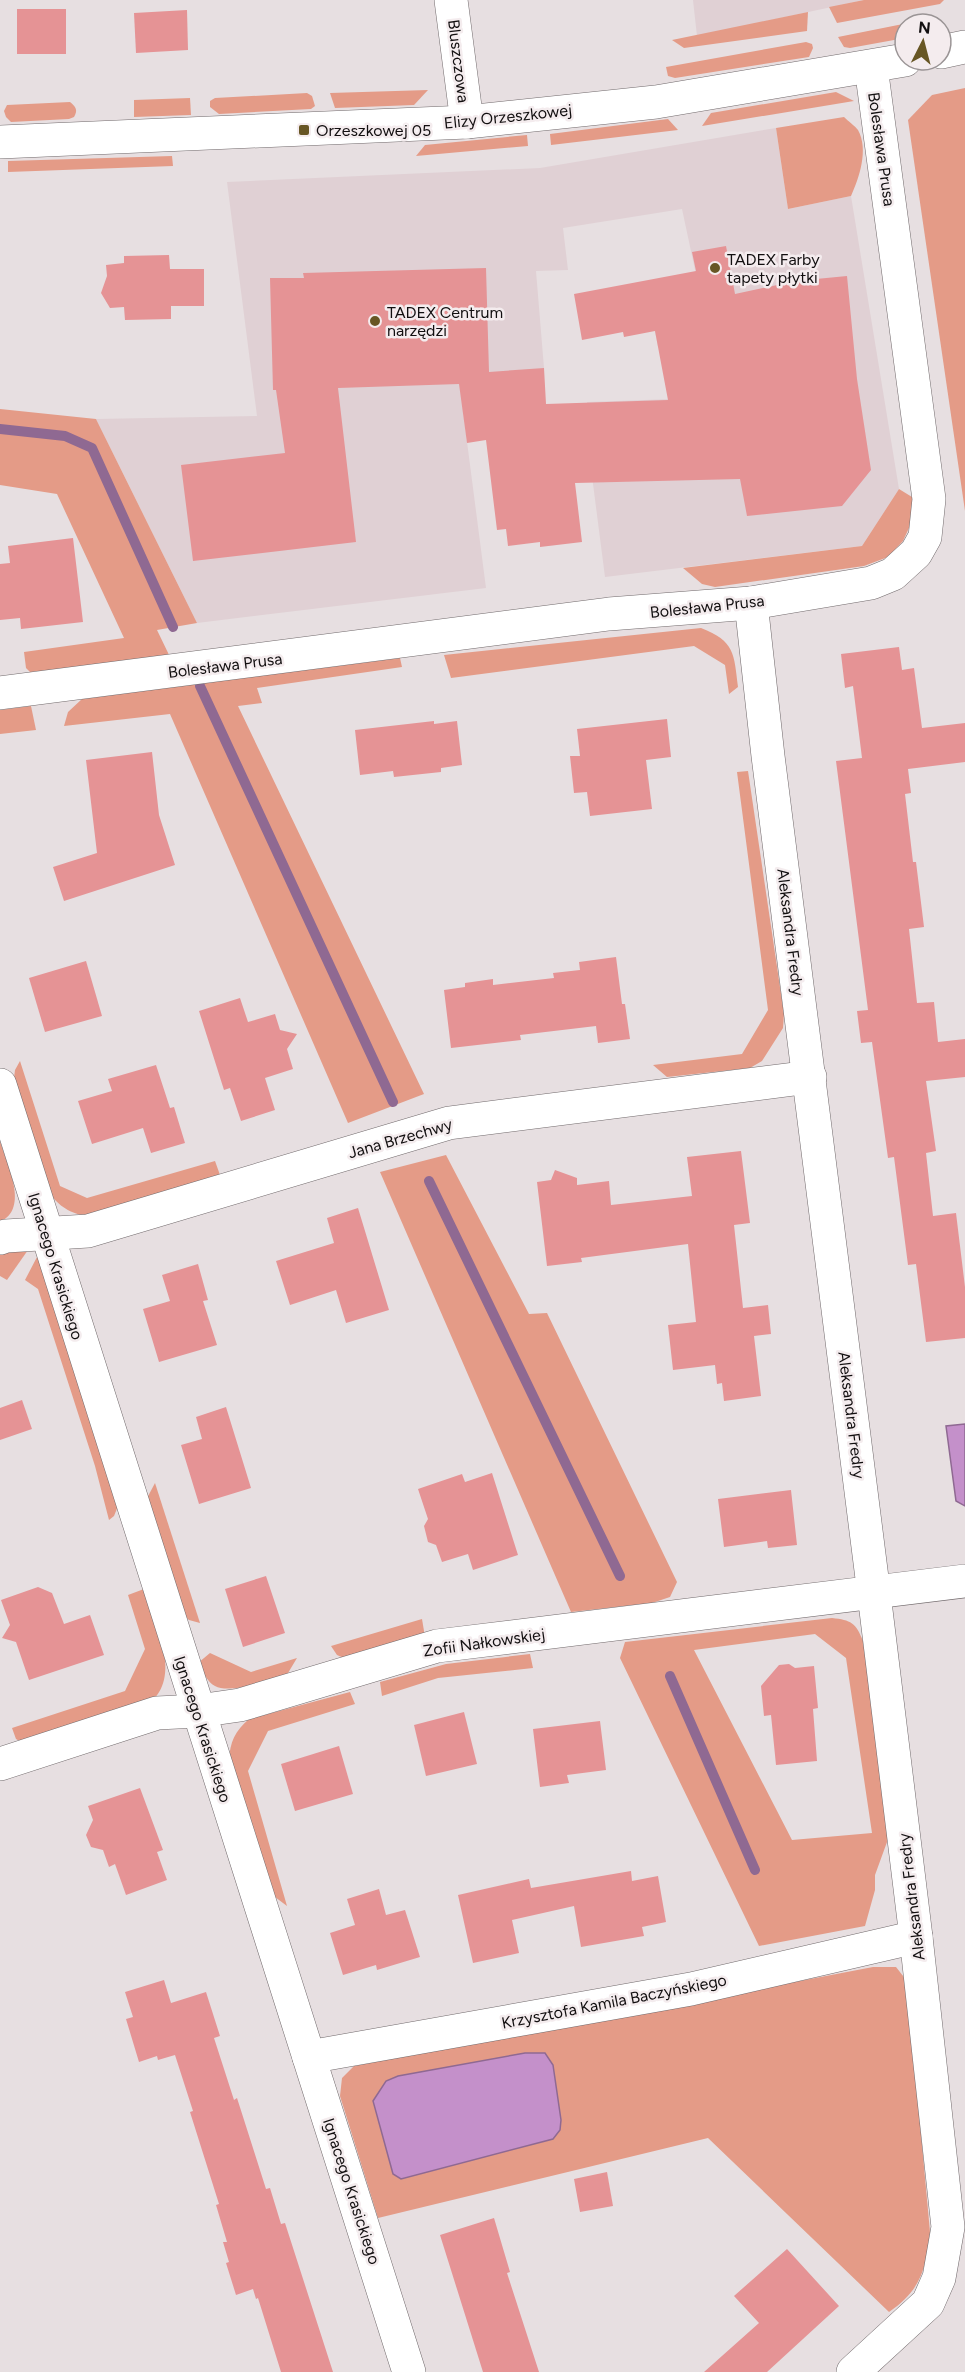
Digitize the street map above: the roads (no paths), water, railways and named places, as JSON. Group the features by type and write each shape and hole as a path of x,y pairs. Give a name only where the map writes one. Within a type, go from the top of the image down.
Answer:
{"street":[{"name":"Bluszczowa","path":"451,0 466,122"},
{"name":"Elizy Orzeszkowej","path":"0,142 466,122 656,102 893,62"},
{"name":"Bolesława Prusa","path":"0,693 609,615 751,603 871,583 893,574 916,553 925,537 930,499 871,67"},
{"name":"Aleksandra Fredry","path":"751,603 768,756 916,1937 948,2227 939,2278 928,2303 853,2372"},
{"name":"Jana Brzechwy","path":"0,1238 88,1230 449,1123 810,1077"},
{"name":"Ignacego Krasickiego","path":"0,1085 409,2372"},
{"name":"Zofii Nałkowskiej","path":"0,1764 157,1713 198,1711 240,1705 437,1646 965,1581"},
{"name":"Krzysztofa Kamila Baczyńskiego","path":"309,2057 691,1989 916,1937"}],"waterway":[{"path":"0,429 65,436 92,448 173,627"},
{"path":"200,686 393,1102"},
{"path":"429,1181 620,1576"},
{"path":"670,1676 755,1870"}],"place":[{"name":"Orzeszkowej 05","path":"304,130"},
{"name":"TADEX Farby tapety płytki","path":"715,268"},
{"name":"TADEX Centrum narzędzi","path":"375,321"}]}
